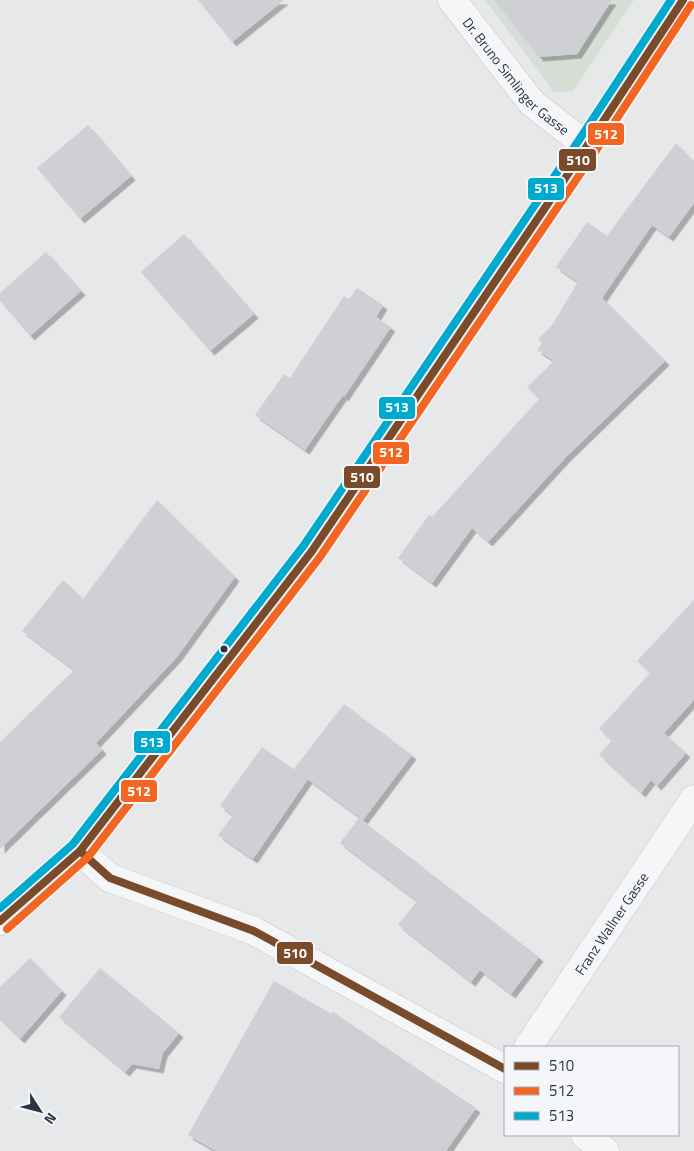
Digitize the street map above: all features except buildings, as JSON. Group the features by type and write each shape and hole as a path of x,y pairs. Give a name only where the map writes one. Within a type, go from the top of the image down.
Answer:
{"main road":[{"path":"0,921 80,851 312,551 587,146 683,0"}],"street":[{"name":"Dr. Bruno Simlinger Gasse","path":"452,0 532,103 587,146"},
{"name":"Franz Wallner Gasse","path":"529,1046 694,799"},
{"path":"80,851 110,878 254,931 504,1068"},
{"path":"586,1136 604,1151"}],"shaded area":[{"path":"485,0 494,0 539,57 577,54 612,0 634,0 573,91 554,92"}],"transit line":[{"name":"513","path":"0,908 73,844 304,545 579,140 671,0"},
{"name":"510","path":"0,921 80,851 312,551 587,146 683,0"},
{"name":"512","path":"7,929 88,857 320,557 595,152 691,5"},
{"name":"510","path":"80,851 110,878 254,931 504,1068"}]}
